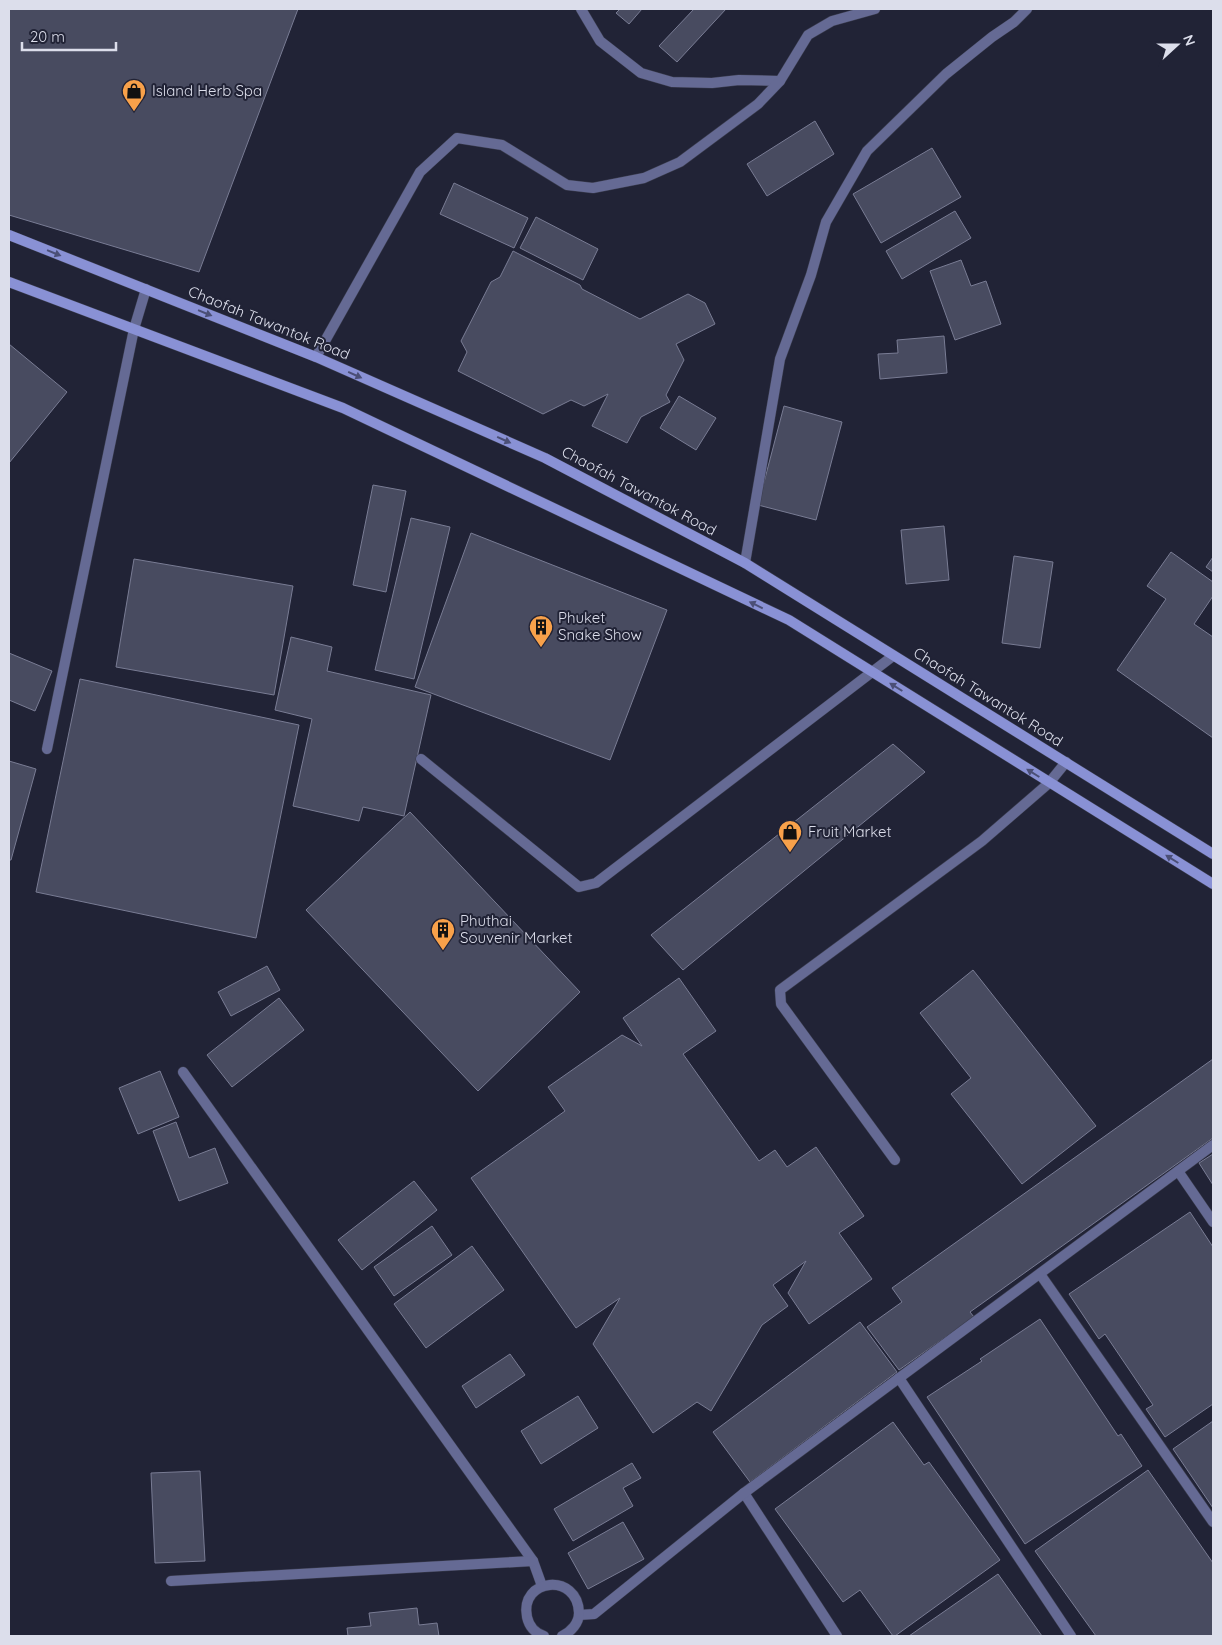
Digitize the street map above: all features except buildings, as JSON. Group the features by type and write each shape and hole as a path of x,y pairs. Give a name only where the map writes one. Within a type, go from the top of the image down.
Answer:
{"main road":[{"name":"Chaofah Tawantok Road","path":"9,235 316,357 545,458 745,563 1213,854"},
{"path":"9,282 343,408 789,620 1213,884"}],"street":[{"path":"581,9 600,41 641,73 672,82 780,81"},
{"path":"316,357 420,172 457,138 502,145 567,185 593,188 644,178 680,162 758,104 780,81 808,35 832,21 860,10 875,9"},
{"path":"745,563 780,359 811,275 826,222 867,151 946,74 1014,22 1027,9"},
{"path":"47,749 134,329 146,290"},
{"path":"421,759 579,887 596,883 893,656"},
{"path":"895,1160 781,1004 780,990 982,841 1049,783 1066,762"},
{"path":"183,1072 533,1561 542,1586"},
{"path":"579,1615 594,1614 744,1493 1213,1145"},
{"path":"1178,1172 1213,1222"},
{"path":"1040,1274 1213,1522"},
{"path":"899,1378 1071,1636"},
{"path":"744,1493 837,1636"},
{"path":"171,1581 533,1561"},
{"path":"539,1636 528,1623 525,1608 530,1595 542,1586 556,1584 569,1590 578,1601 579,1615 575,1625 568,1633 562,1636"}],"place":[{"name":"Island Herb Spa","path":"134,112"},
{"name":"Phuket Snake Show","path":"541,648"},
{"name":"Fruit Market","path":"790,853"},
{"name":"Phuthai Souvenir Market","path":"443,951"}]}
